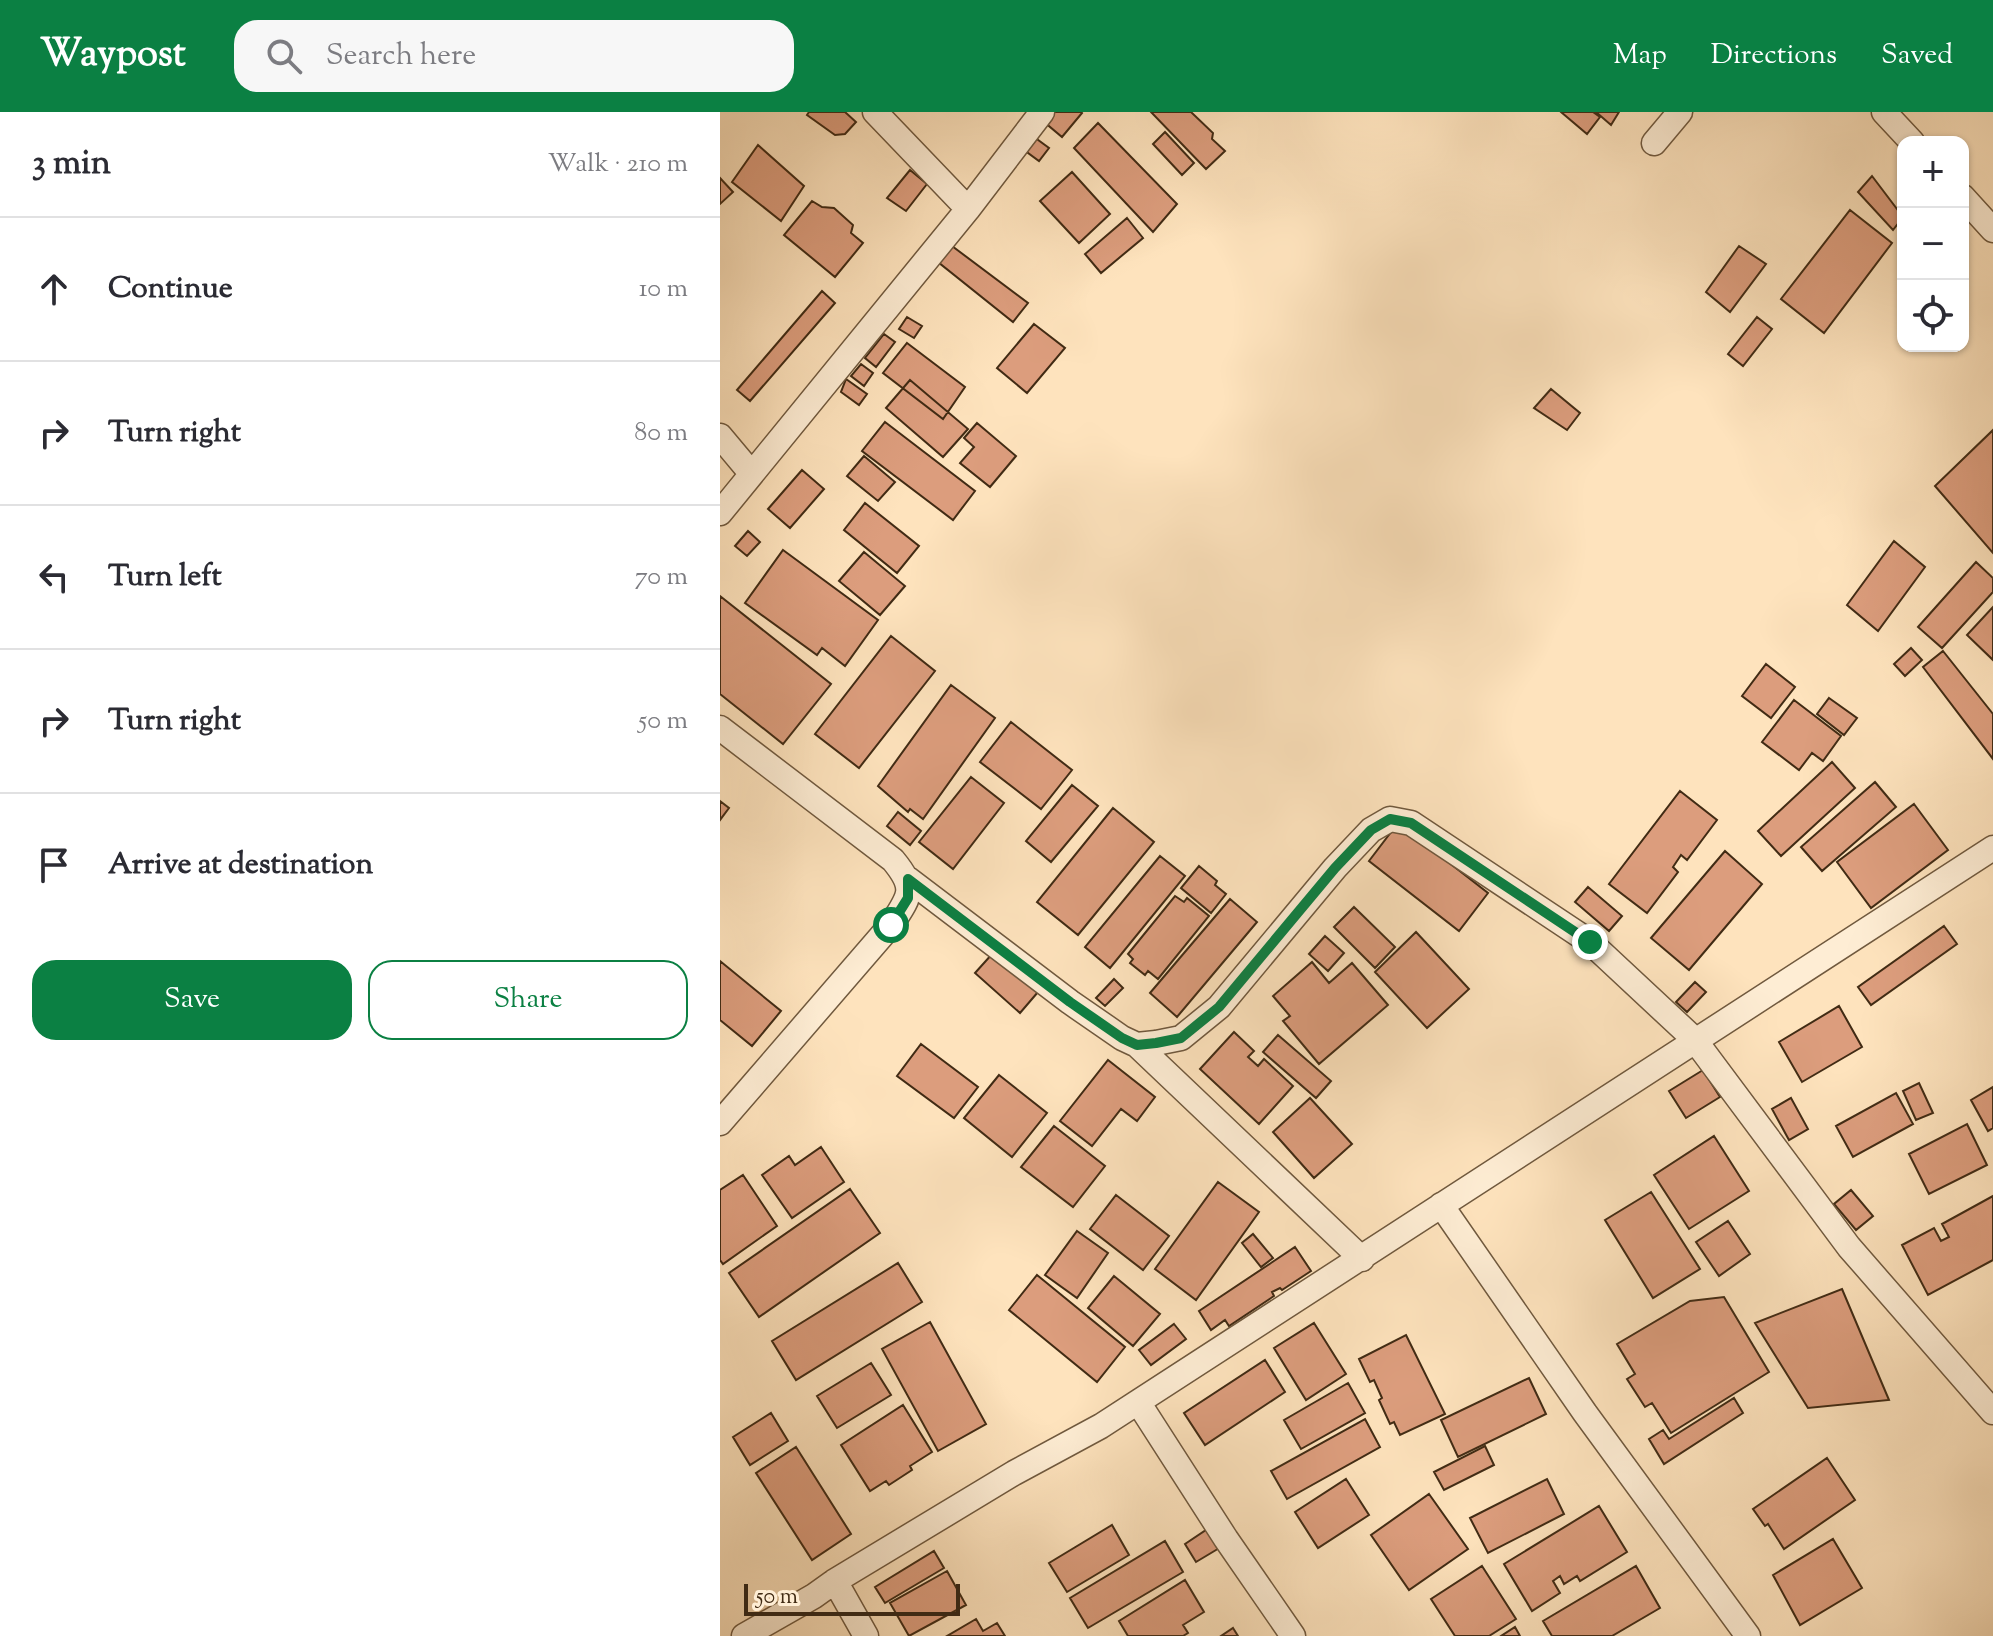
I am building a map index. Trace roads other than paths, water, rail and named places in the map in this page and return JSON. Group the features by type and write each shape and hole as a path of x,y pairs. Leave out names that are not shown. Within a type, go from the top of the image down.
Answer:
{"street":[{"path":"875,112 968,209"},
{"path":"720,513 968,209 1042,112"},
{"path":"1654,143 1680,112"},
{"path":"1884,112 1906,136"},
{"path":"1969,204 1993,230"},
{"path":"720,436 751,473"},
{"path":"720,728 893,860 908,879 1070,1002 1137,1045 1362,1259"},
{"path":"1137,1045 1181,1038 1219,1007 1335,868 1371,830 1390,819 1411,823 1590,942 1694,1039 1849,1247 1993,1412"},
{"path":"744,1636 1138,1402 1362,1259 1694,1039 1988,861"},
{"path":"720,1123 891,925 908,898 908,879"},
{"path":"1441,1205 1585,1413 1748,1636"},
{"path":"1138,1402 1293,1636"},
{"path":"835,1581 866,1636"}]}
